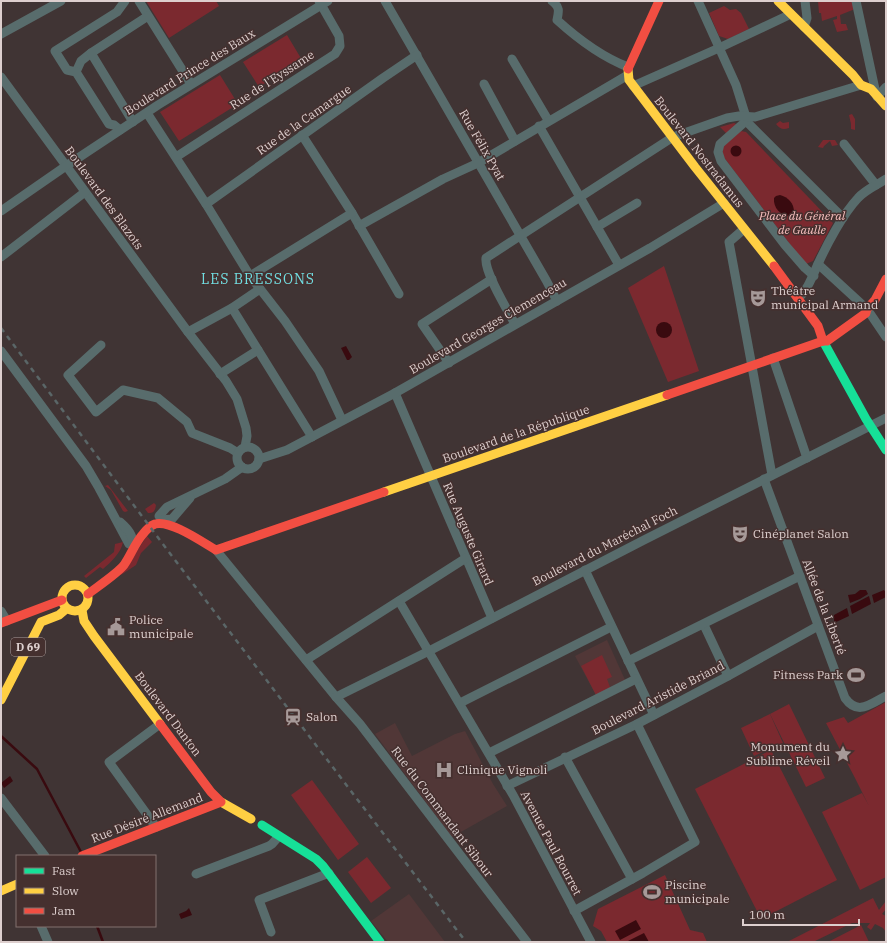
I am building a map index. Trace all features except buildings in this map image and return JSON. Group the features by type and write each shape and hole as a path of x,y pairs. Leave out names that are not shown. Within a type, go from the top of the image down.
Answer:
{"main road":[{"path":"628,71 659,1"},
{"path":"778,1 853,75 861,85 871,89 886,106"},
{"name":"Boulevard Nostradamus","path":"628,71 633,86 768,258 818,326 823,341 886,450"},
{"path":"823,341 824,336 862,309 868,309 875,300 886,279"},
{"name":"Boulevard de la République","path":"216,550 823,341"},
{"path":"86,591 116,564 132,542 144,521 173,518 187,533"},
{"path":"158,520 187,533 216,550"},
{"path":"75,585 86,591 89,600 87,606 82,610 74,612 66,609 62,600 64,591 67,588 75,585"},
{"path":"4,622 62,600"},
{"name":"D 69","path":"1,700 41,622 47,618 55,618 62,614 66,609"},
{"name":"Boulevard Danton","path":"82,610 82,615 90,631 211,792 221,802 251,819 253,816 259,817 262,819 262,825 279,836"},
{"name":"Rue Désiré Allemand","path":"85,855 221,802"},
{"path":"279,836 316,859 323,866 380,942"},
{"path":"1,891 16,884"}],"street":[{"path":"1,34 61,1"},
{"path":"120,130 114,124 109,124 76,72 67,70 55,51 118,12 125,1"},
{"path":"139,1 191,84"},
{"name":"Rue Félix Pyat","path":"385,1 557,301"},
{"path":"359,226 443,179 478,163 628,71 575,36 556,20 559,12 558,5 552,1"},
{"path":"698,1 736,85 746,119"},
{"path":"804,27 807,18 805,1"},
{"path":"856,1 877,97"},
{"name":"Boulevard Prince des Baux","path":"1,211 120,130 322,2"},
{"name":"Rue de l'Eyssame","path":"176,157 335,54 340,46 339,36 322,2"},
{"path":"633,86 791,14"},
{"path":"76,72 81,61 91,53 148,16"},
{"path":"91,53 133,122"},
{"name":"Rue de la Camargue","path":"206,204 302,135 417,56"},
{"path":"512,59 548,120"},
{"name":"Boulevard des Blazots","path":"1,77 237,399 246,428 250,435 245,449"},
{"path":"484,84 515,141"},
{"path":"814,276 785,245 721,162 718,152 720,144 746,119 861,85"},
{"path":"877,97 886,87"},
{"path":"147,113 206,204 250,276 286,320 319,371 342,420"},
{"path":"516,324 492,280 485,263 486,258 581,198 673,137 727,118 739,116 746,119 843,218"},
{"path":"539,126 619,265"},
{"path":"302,135 352,214 399,294"},
{"path":"844,144 876,185"},
{"path":"798,299 804,293 814,276 818,264 843,218 859,197 886,179"},
{"path":"2,252 85,192"},
{"path":"597,227 637,203"},
{"name":"Boulevard Georges Clemenceau","path":"259,459 287,450 395,393 557,301 724,203"},
{"path":"250,276 352,214"},
{"name":"Allée de la Liberté","path":"744,229 729,242 752,365 768,477 800,576 845,698 849,704 854,707 863,708 886,696"},
{"path":"818,264 868,309 886,337"},
{"path":"449,363 422,324 492,280"},
{"path":"188,332 232,308 260,289"},
{"path":"232,308 312,437"},
{"path":"101,345 68,375 96,412 123,390 158,398 187,422 192,433 230,448 258,452 259,459 255,467 245,468 167,507 158,520"},
{"path":"220,374 258,350"},
{"path":"1,351 86,466 117,520 127,529 132,542"},
{"path":"773,358 807,458"},
{"name":"Rue Auguste Girard","path":"395,393 492,618"},
{"name":"Boulevard du Maréchal Foch","path":"336,697 886,418"},
{"path":"245,449 236,458 238,463 245,468"},
{"path":"173,518 194,494"},
{"name":"Rue du Commandant Sibour","path":"216,550 336,697 360,724 526,942"},
{"path":"306,660 466,558"},
{"path":"585,570 654,715"},
{"path":"628,661 800,576"},
{"name":"Avenue Paul Bourret","path":"399,601 460,703 507,786 590,942"},
{"path":"1,611 4,622"},
{"path":"704,624 728,676"},
{"name":"Boulevard Aristide Briand","path":"507,786 565,757 637,724 818,626"},
{"path":"460,703 611,627"},
{"path":"489,754 636,679"},
{"path":"156,827 109,762 160,724"},
{"path":"574,911 695,842 637,724"},
{"path":"565,757 632,879"},
{"path":"1,798 44,855"},
{"path":"196,874 269,846 279,836"},
{"path":"270,932 259,900 329,873"},
{"path":"41,927 48,942"}],"shaded area":[{"path":"736,145 740,147 742,151 740,155 736,157 732,155 730,151 732,147"},
{"path":"780,195 786,197 792,203 794,212 792,216 784,215 776,208 774,198"},
{"path":"664,322 670,324 672,330 670,336 664,338 658,336 656,330 658,324"},
{"path":"346,346 352,357 349,360 347,360 341,348"},
{"path":"860,590 866,590 868,594 850,603 848,595 855,594"},
{"path":"884,590 886,597 874,603 872,595"},
{"path":"869,596 871,604 852,614 850,606"},
{"path":"847,608 849,616 834,623 834,615"},
{"path":"607,640 626,682 597,697 575,656"},
{"name":"Clinique Vignoli","path":"395,723 412,756 455,734 465,731 493,784 507,806 452,837 375,734"},
{"path":"10,776 13,781 4,788 1,783"},
{"path":"409,894 445,942 388,942 371,921"},
{"path":"189,908 192,915 181,919 179,914"},
{"path":"636,920 641,929 620,940 615,931"},
{"path":"644,933 649,942 626,942"}],"green space":[{"path":"146,1 216,1 219,6 169,38"},
{"path":"818,1 853,1 855,9 840,15 841,24 846,24 848,30 837,32 833,20 837,19 837,16 822,21 821,13 819,13"},
{"path":"724,6 730,10 736,9 741,13 749,29 728,39 719,36 709,13"},
{"path":"287,35 302,60 259,87 243,62"},
{"path":"220,75 238,104 179,141 160,112"},
{"path":"852,114 855,119 855,130 851,129 849,115"},
{"path":"780,121 783,123 789,122 789,128 782,129 779,127 776,124"},
{"path":"734,123 738,125 727,134 720,127"},
{"name":"Place du Général de Gaulle","path":"741,131 746,132 833,223 813,261 806,264 802,260 722,155 723,145"},
{"path":"823,140 835,140 838,145 832,146 830,141 823,148 818,147"},
{"path":"664,266 699,371 668,382 628,288"},
{"path":"108,485 128,511 123,511 111,490 105,486"},
{"path":"154,503 156,505 155,510 152,513 148,513 145,509"},
{"path":"147,536 152,542 141,553 136,565 121,575"},
{"path":"123,542 118,554 103,569 100,567 86,578 84,576 114,552 115,544"},
{"path":"602,655 612,677 607,679 611,690 597,697 581,666"},
{"path":"886,702 886,877 860,890 822,812 862,793 869,806 826,723 844,717 848,723"},
{"path":"789,704 825,778 806,787 770,714"},
{"path":"770,714 783,743 754,756 741,728"},
{"path":"771,750 837,880 761,919 695,789"},
{"path":"312,780 359,844 338,860 291,795"},
{"path":"367,857 391,888 371,903 348,872"},
{"name":"Piscine municipale","path":"665,875 690,930 703,933 707,942 607,942 601,931 593,926 598,909"},
{"path":"873,898 879,910 886,901 886,909 882,914 886,916 886,932 883,928 875,924 871,930 867,927 870,923 852,923 813,942 787,942"},
{"path":"861,925 869,942 828,942"}],"waterway":[{"path":"1,736 37,769 81,852"},
{"path":"97,927 103,942"}],"railway":[{"path":"1,328 162,543 466,942"}],"traffic: fast":[{"path":"823,341 866,419 886,450"},
{"path":"262,825 316,859 323,866 380,942"}],"traffic: slow":[{"path":"778,1 853,75 861,85 871,89 886,106"},
{"path":"628,69 629,80 695,167 774,266"},
{"path":"384,492 667,395"},
{"path":"75,585 85,588 88,598 85,608 75,611 65,608 62,598 65,588 75,585"},
{"path":"1,700 41,622 59,615 66,609"},
{"path":"82,610 84,621 94,636 160,724"},
{"path":"221,802 251,819"},
{"path":"1,891 16,884"}],"traffic: jam":[{"path":"628,69 659,1"},
{"path":"667,395 823,341 818,326 774,266"},
{"path":"823,341 827,341 866,313 886,279"},
{"path":"88,594 124,565 140,538 148,528 155,524 169,525 178,528 216,550 384,492"},
{"path":"1,623 62,600"},
{"path":"85,855 221,802 211,792 160,724"}],"place":[{"name":"Théâtre municipal Armand","path":"758,298"},
{"name":"Cinéplanet Salon","path":"740,534"},
{"name":"Police municipale","path":"116,627"},
{"name":"Fitness Park","path":"856,675"},
{"name":"Salon","path":"293,717"},
{"name":"Monument du Sublime Réveil","path":"843,754"},
{"name":"Clinique Vignoli","path":"444,770"},
{"name":"Piscine municipale","path":"652,892"}],"district":[{"name":"LES BRESSONS","path":"258,279"}]}
